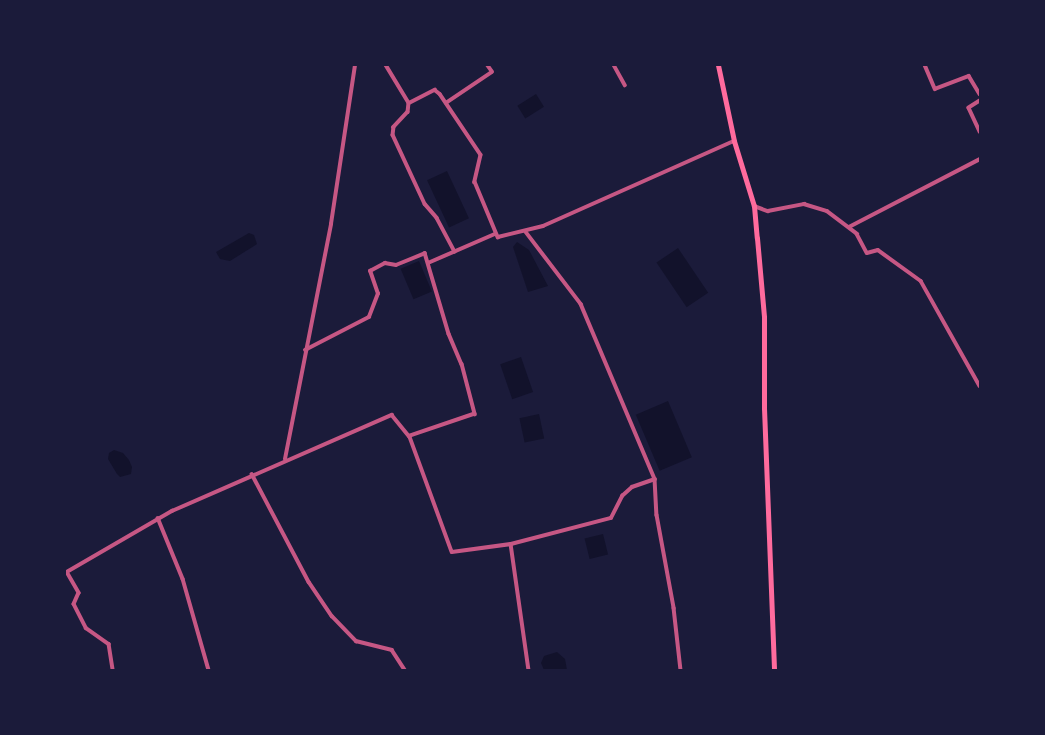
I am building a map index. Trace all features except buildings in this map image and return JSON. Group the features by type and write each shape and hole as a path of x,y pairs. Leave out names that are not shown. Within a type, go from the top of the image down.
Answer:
{"highway":[{"path":"718,65 734,141 754,206 764,317 764,408 774,670"}],"street":[{"path":"285,460 331,224 355,65"},
{"path":"386,65 409,103 408,112 394,127 393,135 425,204 437,218 455,252"},
{"path":"446,103 492,72 487,65"},
{"path":"614,65 625,85"},
{"path":"925,65 935,89 969,76 980,94"},
{"path":"409,103 435,90 481,155 482,161 475,182 495,234"},
{"path":"980,101 969,108 980,132"},
{"path":"428,263 495,234 505,237 526,232 734,141"},
{"path":"849,227 980,159"},
{"path":"754,206 768,211 804,204 827,211 849,227 867,253 878,250 921,281 980,386"},
{"path":"526,232 581,304 655,479 657,515 674,608 681,670"},
{"path":"305,350 369,317 378,294 370,271 385,263 396,265 425,253 475,414 410,437"},
{"path":"113,670 109,644 86,628 74,604 79,593 66,573 159,518 252,474 392,415 410,437 452,552 511,544 611,518 622,496 632,486 655,479"},
{"path":"252,474 309,582 332,616 356,641 392,650 405,670"},
{"path":"159,518 183,579 209,670"},
{"path":"511,544 522,601 524,653 529,670"}],"shaded area":[{"path":"536,94 544,107 525,118 517,106"},
{"path":"447,171 469,218 449,227 427,180"},
{"path":"249,233 254,235 257,244 230,261 220,259 216,252"},
{"path":"517,242 529,250 548,286 528,292 513,247"},
{"path":"678,248 708,293 687,307 656,263"},
{"path":"419,261 432,291 413,299 401,269"},
{"path":"521,357 533,392 512,399 500,364"},
{"path":"668,401 692,457 660,471 636,415"},
{"path":"539,414 544,438 525,443 519,418"},
{"path":"114,450 123,453 129,460 131,474 120,477 117,474 108,459 109,453"},
{"path":"603,534 608,554 590,559 585,539"},
{"path":"557,652 565,659 567,670 544,670 541,663 544,656"}]}
